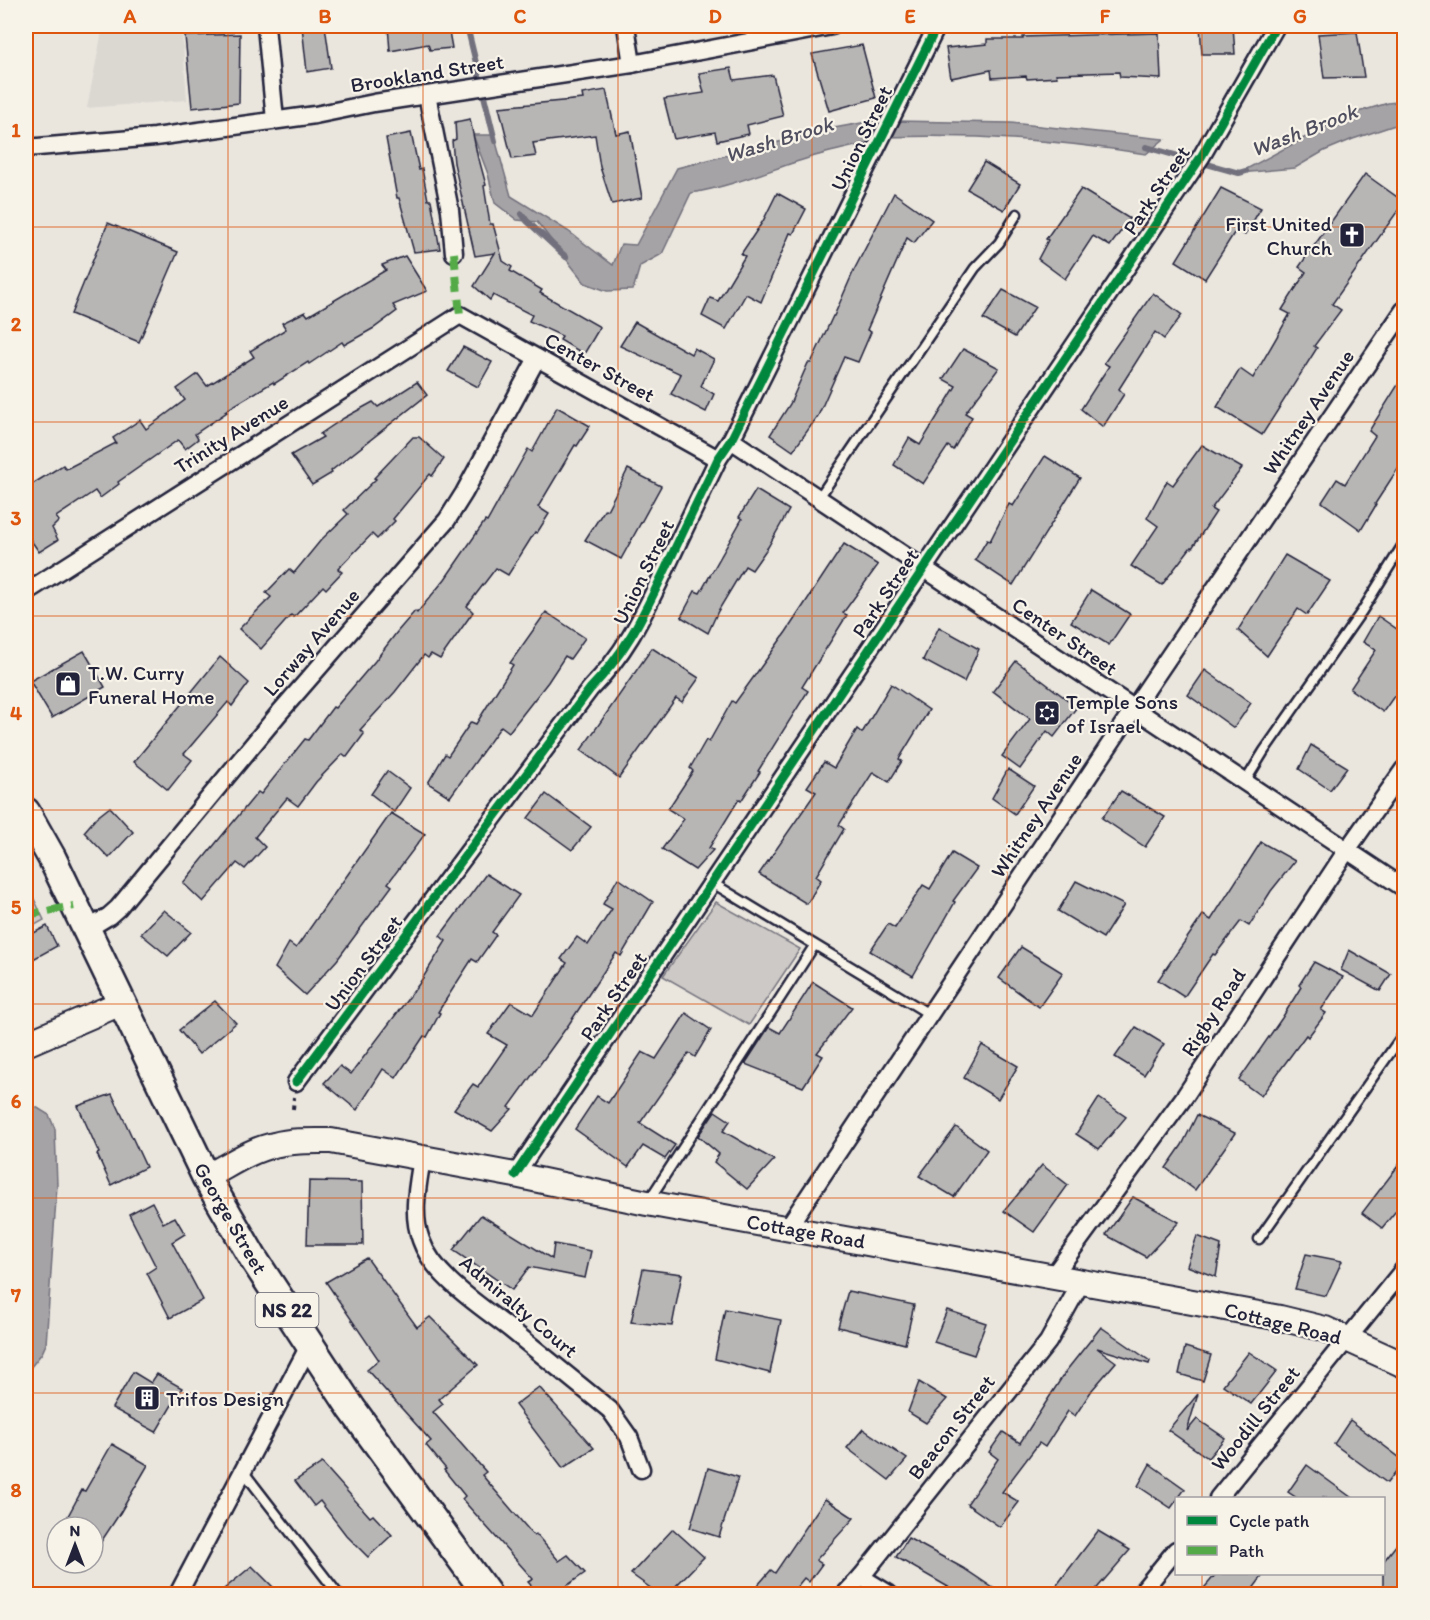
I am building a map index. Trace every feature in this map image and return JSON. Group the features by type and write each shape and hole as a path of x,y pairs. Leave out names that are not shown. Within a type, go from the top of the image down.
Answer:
{"main road":[{"name":"George Street","path":"26,812 52,858 206,1177 253,1258 399,1475 487,1594"},
{"path":"26,1044 121,1003"},
{"name":"Cottage Road","path":"206,1177 273,1145 303,1141 331,1141 515,1175 647,1203 1280,1318 1325,1329 1349,1338 1404,1365"}],"street":[{"path":"266,26 274,120"},
{"path":"626,26 632,64"},
{"name":"Brookland Street","path":"26,148 155,137 274,120 427,94 632,64 832,26"},
{"name":"Union Street","path":"296,1082 590,689 622,653 648,607 718,459 731,440 937,26"},
{"name":"Park Street","path":"515,1175 1201,157 1276,26"},
{"path":"427,94 450,210 454,253"},
{"name":"Whitney Avenue","path":"788,1227 1134,708 1404,310"},
{"name":"Center Street","path":"460,315 718,459"},
{"name":"Trinity Avenue","path":"26,592 460,315"},
{"name":"Lorway Avenue","path":"86,930 118,908 286,705 437,533 464,493 537,358"},
{"name":"Center Street","path":"731,440 1404,888"},
{"name":"Rigby Road","path":"1053,1276 1185,1096 1347,850 1404,769"},
{"name":"Admiralty Court","path":"422,1158 417,1191 417,1216 420,1238 429,1257 452,1283 610,1410 629,1437 640,1469"},
{"name":"Woodill Street","path":"1219,1497 1404,1269"},
{"name":"Beacon Street","path":"845,1594 1048,1342 1082,1281"},
{"path":"178,1594 310,1344"},
{"path":"1140,1594 1175,1551"},
{"path":"861,1577 889,1594"}],"lane":[{"path":"818,499 975,268 999,243 1017,214"},
{"path":"1245,782 1362,611 1404,543"},
{"path":"711,882 929,1014"},
{"path":"647,1203 814,946"},
{"path":"1259,1239 1404,1033"},
{"path":"243,1471 338,1594"}],"shaded area":[{"path":"103,26 242,26 242,30 182,32 187,100 87,108"},
{"path":"1404,101 1404,123 1353,139 1324,151 1295,168 1239,173 1345,116 1388,103"},
{"path":"878,120 869,143 815,156 738,181 691,193 662,254 640,266 633,290 607,291 585,283 537,222 517,220 495,203 488,174 473,135 494,135 511,196 568,231 613,265 621,244 636,245 677,168 834,128"},
{"path":"895,121 1011,123 1164,139 1146,154 1018,139 953,136 888,137"},
{"path":"26,882 44,920 26,930"},
{"path":"716,902 800,949 749,1025 663,976"},
{"path":"26,1106 36,1107 49,1115 55,1129 57,1185 46,1344 42,1353 26,1373"}],"building":[{"path":"302,26 325,26 331,68 307,72"},
{"path":"388,26 448,26 452,48 430,50 428,44 390,51"},
{"path":"1200,26 1233,26 1235,54 1202,54"},
{"path":"1357,32 1364,77 1324,78 1318,34"},
{"path":"1159,33 1161,79 1120,77 1119,72 1056,74 1057,77 1027,79 1026,76 992,78 991,70 951,78 946,48 987,44 987,39"},
{"path":"240,34 239,103 192,108 185,36"},
{"path":"862,45 876,98 829,111 812,54"},
{"path":"731,68 734,80 773,75 783,116 747,125 749,134 717,141 715,132 674,139 664,99 704,93 699,73"},
{"path":"606,90 616,134 630,131 642,198 612,204 600,167 595,135 533,143 536,156 512,159 499,107 583,99 582,94"},
{"path":"470,119 486,185 484,186 490,224 493,224 503,261 512,267 510,271 542,290 540,293 600,327 584,354 560,340 562,336 529,321 532,315 493,295 490,300 474,286 495,253 475,256 454,163 452,141 456,139 455,122"},
{"path":"411,133 419,170 422,169 428,200 431,200 440,249 414,252 399,198 397,198 386,138"},
{"path":"984,162 1020,184 1004,210 967,189"},
{"path":"1365,174 1404,202 1332,304 1341,310 1314,346 1317,348 1262,435 1217,407 1240,369 1253,378 1290,314 1282,310 1306,272 1299,267"},
{"path":"1221,188 1261,208 1245,235 1236,230 1205,279 1176,261"},
{"path":"1081,189 1130,219 1110,246 1093,236 1065,279 1038,259 1048,240 1046,239"},
{"path":"777,193 806,209 793,234 790,233 761,302 746,294 726,329 702,316 710,298 718,301 745,256 741,254 763,221"},
{"path":"894,193 932,220 914,243 907,238 867,330 871,332 858,362 844,357 818,416 793,451 770,435 790,404 808,363 811,363 854,270"},
{"path":"108,223 178,252 139,342 71,314"},
{"path":"405,256 427,291 393,305 397,311 374,328 344,345 342,342 309,364 308,362 225,411 227,412 195,434 198,439 185,449 178,440 118,482 119,484 100,498 95,491 56,517 59,521 52,528 58,540 39,552 26,533 26,488 63,465 66,469 116,443 113,438 140,420 146,429 185,400 177,389 198,374 207,386 254,357 250,351 286,329 282,323 305,312 308,316 386,270 382,265"},
{"path":"1003,290 1035,307 1015,337 983,319"},
{"path":"1153,293 1182,315 1164,339 1155,332 1119,389 1124,394 1103,427 1081,409 1109,366 1104,363"},
{"path":"635,322 691,354 694,348 714,359 701,386 714,394 706,412 671,394 681,374 620,346"},
{"path":"463,347 492,362 478,387 448,371"},
{"path":"963,349 999,368 965,413 972,417 953,450 948,446 923,484 894,465 909,438 920,445 956,386 943,379"},
{"path":"1404,375 1404,459 1361,530 1322,502 1337,479 1345,484 1375,436 1369,431"},
{"path":"417,382 427,395 331,471 332,473 312,485 291,455 323,437 320,434 344,418 373,402 378,407"},
{"path":"557,407 590,426 577,446 575,445 538,507 549,514 508,575 496,568 467,606 473,612 440,659 431,654 428,658 424,655 395,692 360,730 364,734 347,757 343,754 316,782 298,806 287,798 255,837 265,847 245,869 237,863 203,902 183,883 258,792 261,794 305,739 308,740 333,707 335,708 397,632 415,611 417,613 445,579 485,521 487,522 528,449 532,452"},
{"path":"413,437 419,437 444,459 432,476 430,474 393,519 395,521 377,539 372,534 338,569 342,572 326,589 323,586 294,617 291,615 261,649 239,629 271,597 266,593 289,569 294,573 321,540 348,514 344,510 376,479 374,478"},
{"path":"1202,445 1242,468 1211,509 1216,512 1192,548 1162,585 1131,566 1158,526 1147,518 1167,481 1173,485"},
{"path":"1045,456 1080,478 1013,585 975,560 987,540 990,541 1009,504 1013,506"},
{"path":"628,469 661,486 621,559 585,540 605,509 607,510"},
{"path":"756,490 789,510 752,570 745,566 718,611 708,633 681,617 695,591 700,593 742,519 739,517"},
{"path":"844,544 878,565 843,613 847,615 802,687 808,691 758,771 760,772 741,801 739,799 709,848 713,850 695,870 662,849 684,819 668,809 693,771 690,768 706,740 709,742 732,701 735,703 786,632"},
{"path":"1285,555 1330,581 1307,615 1298,609 1267,656 1238,630"},
{"path":"1091,590 1130,614 1109,645 1071,622"},
{"path":"546,612 585,638 570,659 565,656 509,732 501,726 450,797 428,783 445,754 448,756 471,722 476,724 513,665 510,663"},
{"path":"1378,616 1404,634 1404,682 1383,712 1350,689 1376,650 1363,642"},
{"path":"939,627 979,649 964,682 923,660"},
{"path":"652,648 699,678 682,702 676,698 619,778 581,750"},
{"name":"T.W. Curry Funeral Home","path":"84,651 105,687 52,718 30,681"},
{"path":"220,657 249,683 232,706 228,702 184,754 192,760 168,790 134,762"},
{"name":"Temple Sons of Israel","path":"1016,661 1077,707 1054,737 1047,731 1020,769 1002,756 1030,719 993,691"},
{"path":"1205,670 1251,703 1234,728 1188,695"},
{"path":"891,684 929,710 899,759 902,761 889,782 873,772 839,825 844,829 816,876 821,880 807,904 759,874 816,792 807,787 824,762 834,768 857,729 862,733"},
{"path":"1311,745 1347,767 1330,790 1299,769"},
{"path":"1008,769 1034,786 1015,814 992,798"},
{"path":"387,771 410,788 394,812 371,794"},
{"path":"1121,791 1165,817 1145,847 1102,818"},
{"path":"546,794 591,827 572,850 528,818"},
{"path":"110,807 133,832 109,858 84,832"},
{"path":"391,813 425,834 388,883 392,886 337,960 305,995 275,968 289,943 296,948"},
{"path":"1261,842 1295,861 1271,891 1249,926 1241,921 1215,955 1213,954 1184,997 1158,980 1203,915 1211,920"},
{"path":"952,853 977,868 953,901 955,902 913,976 870,951 888,924 895,928 923,885 930,889"},
{"path":"486,874 519,895 492,932 496,935 477,962 472,959 438,1012 440,1013 427,1037 424,1036 396,1078 383,1069 357,1110 324,1083 340,1066 351,1074 419,984 446,941 440,936"},
{"path":"618,878 653,902 621,956 616,953 569,1024 509,1107 512,1109 492,1131 454,1109 473,1084 478,1087 507,1045 488,1034 511,1002 533,1015 567,963 561,959 577,937 588,945 612,909 603,904"},
{"path":"1076,881 1124,905 1103,938 1058,911"},
{"path":"164,910 191,932 168,956 141,934"},
{"path":"47,926 57,946 26,963 26,937"},
{"path":"1021,947 1063,973 1039,1007 999,978"},
{"path":"1349,950 1391,974 1380,991 1341,970"},
{"path":"1314,962 1343,977 1321,1010 1326,1013 1308,1037 1306,1035 1261,1096 1239,1080 1282,1018"},
{"path":"813,982 852,1007 817,1053 823,1056 803,1087 745,1064 769,1027 780,1033"},
{"path":"215,1001 236,1023 199,1054 179,1030"},
{"path":"686,1013 711,1030 695,1057 689,1053 640,1123 675,1145 665,1159 643,1146 628,1167 575,1129 597,1096 608,1103 642,1052 656,1059"},
{"path":"1136,1027 1164,1044 1144,1075 1115,1057"},
{"path":"982,1045 1018,1066 998,1099 964,1078"},
{"path":"112,1094 146,1167 111,1185 78,1106"},
{"path":"1099,1098 1126,1117 1099,1149 1076,1134"},
{"path":"715,1111 730,1121 723,1131 774,1160 747,1189 714,1162 719,1154 698,1136"},
{"path":"1197,1115 1235,1133 1195,1190 1166,1168 1182,1145"},
{"path":"956,1127 987,1150 954,1197 919,1176"},
{"path":"1404,1158 1404,1201 1382,1228 1362,1213"},
{"path":"1042,1165 1068,1185 1034,1232 1004,1211"},
{"path":"309,1181 362,1182 363,1245 307,1245"},
{"path":"1133,1197 1179,1222 1146,1257 1106,1235"},
{"path":"152,1202 163,1223 175,1217 185,1234 172,1242 203,1300 170,1318 147,1273 156,1267 129,1214"},
{"path":"481,1215 552,1259 554,1244 591,1251 585,1278 529,1267 512,1290 453,1250"},
{"path":"1197,1236 1221,1245 1216,1277 1187,1266"},
{"path":"1306,1254 1342,1261 1326,1296 1295,1289"},
{"path":"367,1258 417,1327 430,1317 478,1365 439,1399 443,1404 433,1412 486,1472 482,1475 534,1536 536,1534 559,1561 568,1555 585,1573 555,1594 539,1594 528,1582 533,1579 462,1499 465,1496 426,1445 431,1441 367,1370 379,1360 326,1282"},
{"path":"643,1269 682,1274 672,1326 631,1322"},
{"path":"848,1291 914,1305 905,1344 838,1327"},
{"path":"725,1309 781,1320 770,1373 715,1359"},
{"path":"947,1310 986,1323 974,1355 934,1342"},
{"path":"1101,1327 1150,1361 1149,1364 1097,1348 1116,1362 1092,1390 1075,1416 1068,1411 1045,1447 1039,1443 1002,1492 1019,1502 1000,1527 967,1504 998,1459 989,1452 1003,1432 1020,1443 1066,1371"},
{"path":"1185,1347 1211,1355 1203,1381 1179,1374"},
{"path":"1249,1352 1277,1371 1251,1404 1223,1385"},
{"name":"Trifos Design","path":"133,1372 151,1383 157,1374 182,1388 156,1432 112,1408"},
{"path":"919,1382 947,1399 926,1423 908,1412"},
{"path":"539,1387 594,1448 563,1468 515,1405"},
{"path":"1198,1394 1187,1431 1197,1419 1225,1438 1208,1458 1168,1430"},
{"path":"1350,1420 1404,1461 1387,1483 1334,1444"},
{"path":"863,1429 907,1459 889,1480 847,1448"},
{"path":"112,1444 148,1465 105,1536 105,1515 68,1515 82,1490 85,1491"},
{"path":"322,1463 370,1517 373,1515 392,1535 368,1557 346,1535 320,1501 314,1506 295,1481"},
{"path":"1150,1464 1185,1489 1179,1497 1175,1497 1175,1503 1171,1508 1138,1486"},
{"path":"1307,1465 1351,1497 1296,1497 1288,1492"},
{"path":"708,1468 738,1477 719,1537 690,1528"},
{"path":"825,1499 854,1518 816,1560 822,1564 809,1582 804,1578 791,1594 750,1594 771,1570 775,1573"},
{"path":"673,1529 704,1557 668,1594 659,1594 631,1574"},
{"path":"1098,1531 1130,1550 1092,1594 1050,1594"},
{"path":"1404,1535 1404,1594 1383,1594 1385,1559"},
{"path":"908,1538 963,1568 1002,1594 945,1594 950,1588 896,1557"},
{"path":"252,1566 280,1594 218,1594"},
{"path":"1215,1575 1263,1575 1249,1594 1199,1594"}],"waterway":[{"name":"Wash Brook","path":"467,26 495,141"},
{"name":"Wash Brook","path":"1146,147 1239,173 1246,171"},
{"name":"Wash Brook","path":"522,214 566,257"}],"marked path":[{"path":"454,253 460,315"},
{"path":"26,915 74,906"}],"cycle path":[{"path":"296,1082 590,689 625,646 642,617 718,459 731,440 937,26"},
{"path":"515,1175 1201,157 1276,26"}],"place":[{"name":"First United Church","path":"1352,235"},
{"name":"T.W. Curry Funeral Home","path":"68,684"},
{"name":"Temple Sons of Israel","path":"1047,713"},
{"name":"Trifos Design","path":"147,1398"}]}
